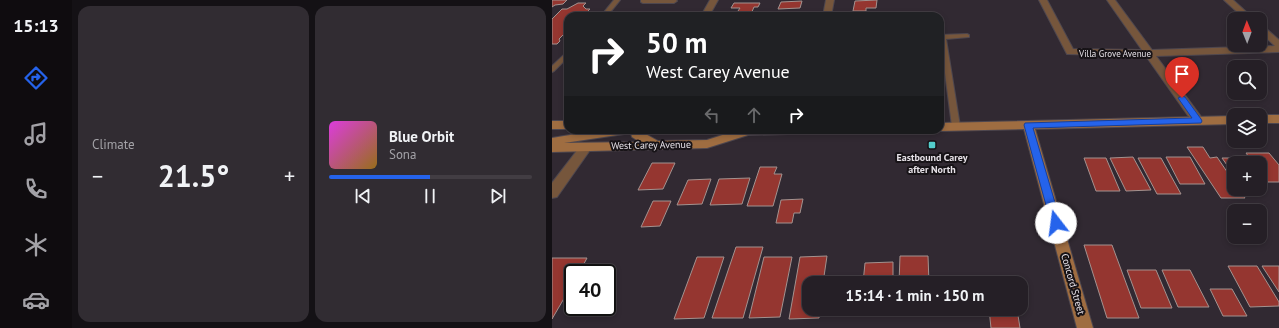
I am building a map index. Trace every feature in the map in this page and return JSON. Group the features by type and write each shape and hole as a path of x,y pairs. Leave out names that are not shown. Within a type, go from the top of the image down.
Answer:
{"main road":[{"path":"1267,120 1279,119"},
{"path":"944,127 1227,120"},
{"path":"552,125 564,125"},
{"name":"Concord Street","path":"1028,125 1085,328"},
{"path":"552,142 603,134"},
{"path":"636,134 644,140 656,145"},
{"name":"West Carey Avenue","path":"552,148 707,144 736,134"}],"street":[{"path":"707,12 714,0"},
{"path":"828,12 830,0"},
{"name":"Villa Grove Avenue","path":"1043,0 1070,52 1149,53 1279,49"},
{"path":"1111,0 1198,121"},
{"path":"1228,0 1242,12"},
{"path":"1267,34 1279,45"},
{"path":"552,193 586,147"}],"lane":[{"path":"607,12 617,0"},
{"path":"643,1 674,1"},
{"path":"944,37 967,36"},
{"path":"944,50 956,126"},
{"path":"552,70 564,58"}],"building":[{"path":"552,0 567,0 563,4 552,7"},
{"path":"877,0 876,8 866,8 866,11 853,11 855,1"},
{"path":"802,1 800,8 778,9 781,2"},
{"path":"578,3 586,3 583,6 586,9 590,9 587,12 564,12 564,34 559,39 560,41 557,44 552,44 552,19 562,9 567,9"},
{"path":"734,3 760,3 758,7 754,7 752,12 737,12 740,8 731,8"},
{"path":"1187,147 1203,147 1210,158 1217,157 1227,172 1227,196 1244,196 1245,198 1221,198"},
{"path":"1246,153 1269,153 1279,165 1279,182 1267,181 1267,156 1248,156"},
{"path":"1133,157 1151,190 1126,191 1110,158"},
{"path":"1166,157 1190,157 1205,184 1180,184"},
{"path":"1084,158 1106,158 1120,191 1096,191"},
{"path":"1138,158 1161,158 1181,194 1157,194"},
{"path":"1222,158 1227,158 1227,165"},
{"path":"652,163 675,163 663,189 638,190"},
{"path":"760,167 777,167 774,174 782,174 773,206 747,206"},
{"path":"750,178 742,204 710,205 719,179"},
{"path":"711,179 702,204 677,205 688,180"},
{"path":"803,199 800,213 794,213 792,223 776,223 781,200"},
{"path":"653,201 671,201 660,226 641,227"},
{"path":"1084,245 1112,245 1139,318 1107,318"},
{"path":"736,247 763,247 743,318 712,318"},
{"path":"827,256 824,276 802,276 802,316 819,316 819,318 789,319 800,257"},
{"path":"900,256 928,256 929,276 899,276"},
{"path":"697,257 724,257 704,318 674,319"},
{"path":"764,257 792,257 780,317 749,318"},
{"path":"552,258 587,258 584,264 564,264 564,298 552,319"},
{"path":"893,262 893,276 864,276 865,263"},
{"path":"1228,266 1257,266 1279,302 1279,306 1250,307"},
{"path":"1262,266 1279,266 1279,292"},
{"path":"1127,270 1156,270 1172,308 1141,308"},
{"path":"1162,270 1190,270 1209,307 1178,307"},
{"path":"1210,289 1232,289 1247,316 1223,316"},
{"path":"990,316 1018,316 1020,328 991,328"}],"place":[{"name":"Eastbound Carey after North","path":"932,145"}],"route":[{"path":"1056,223 1028,125 1198,121 1182,98"}]}
